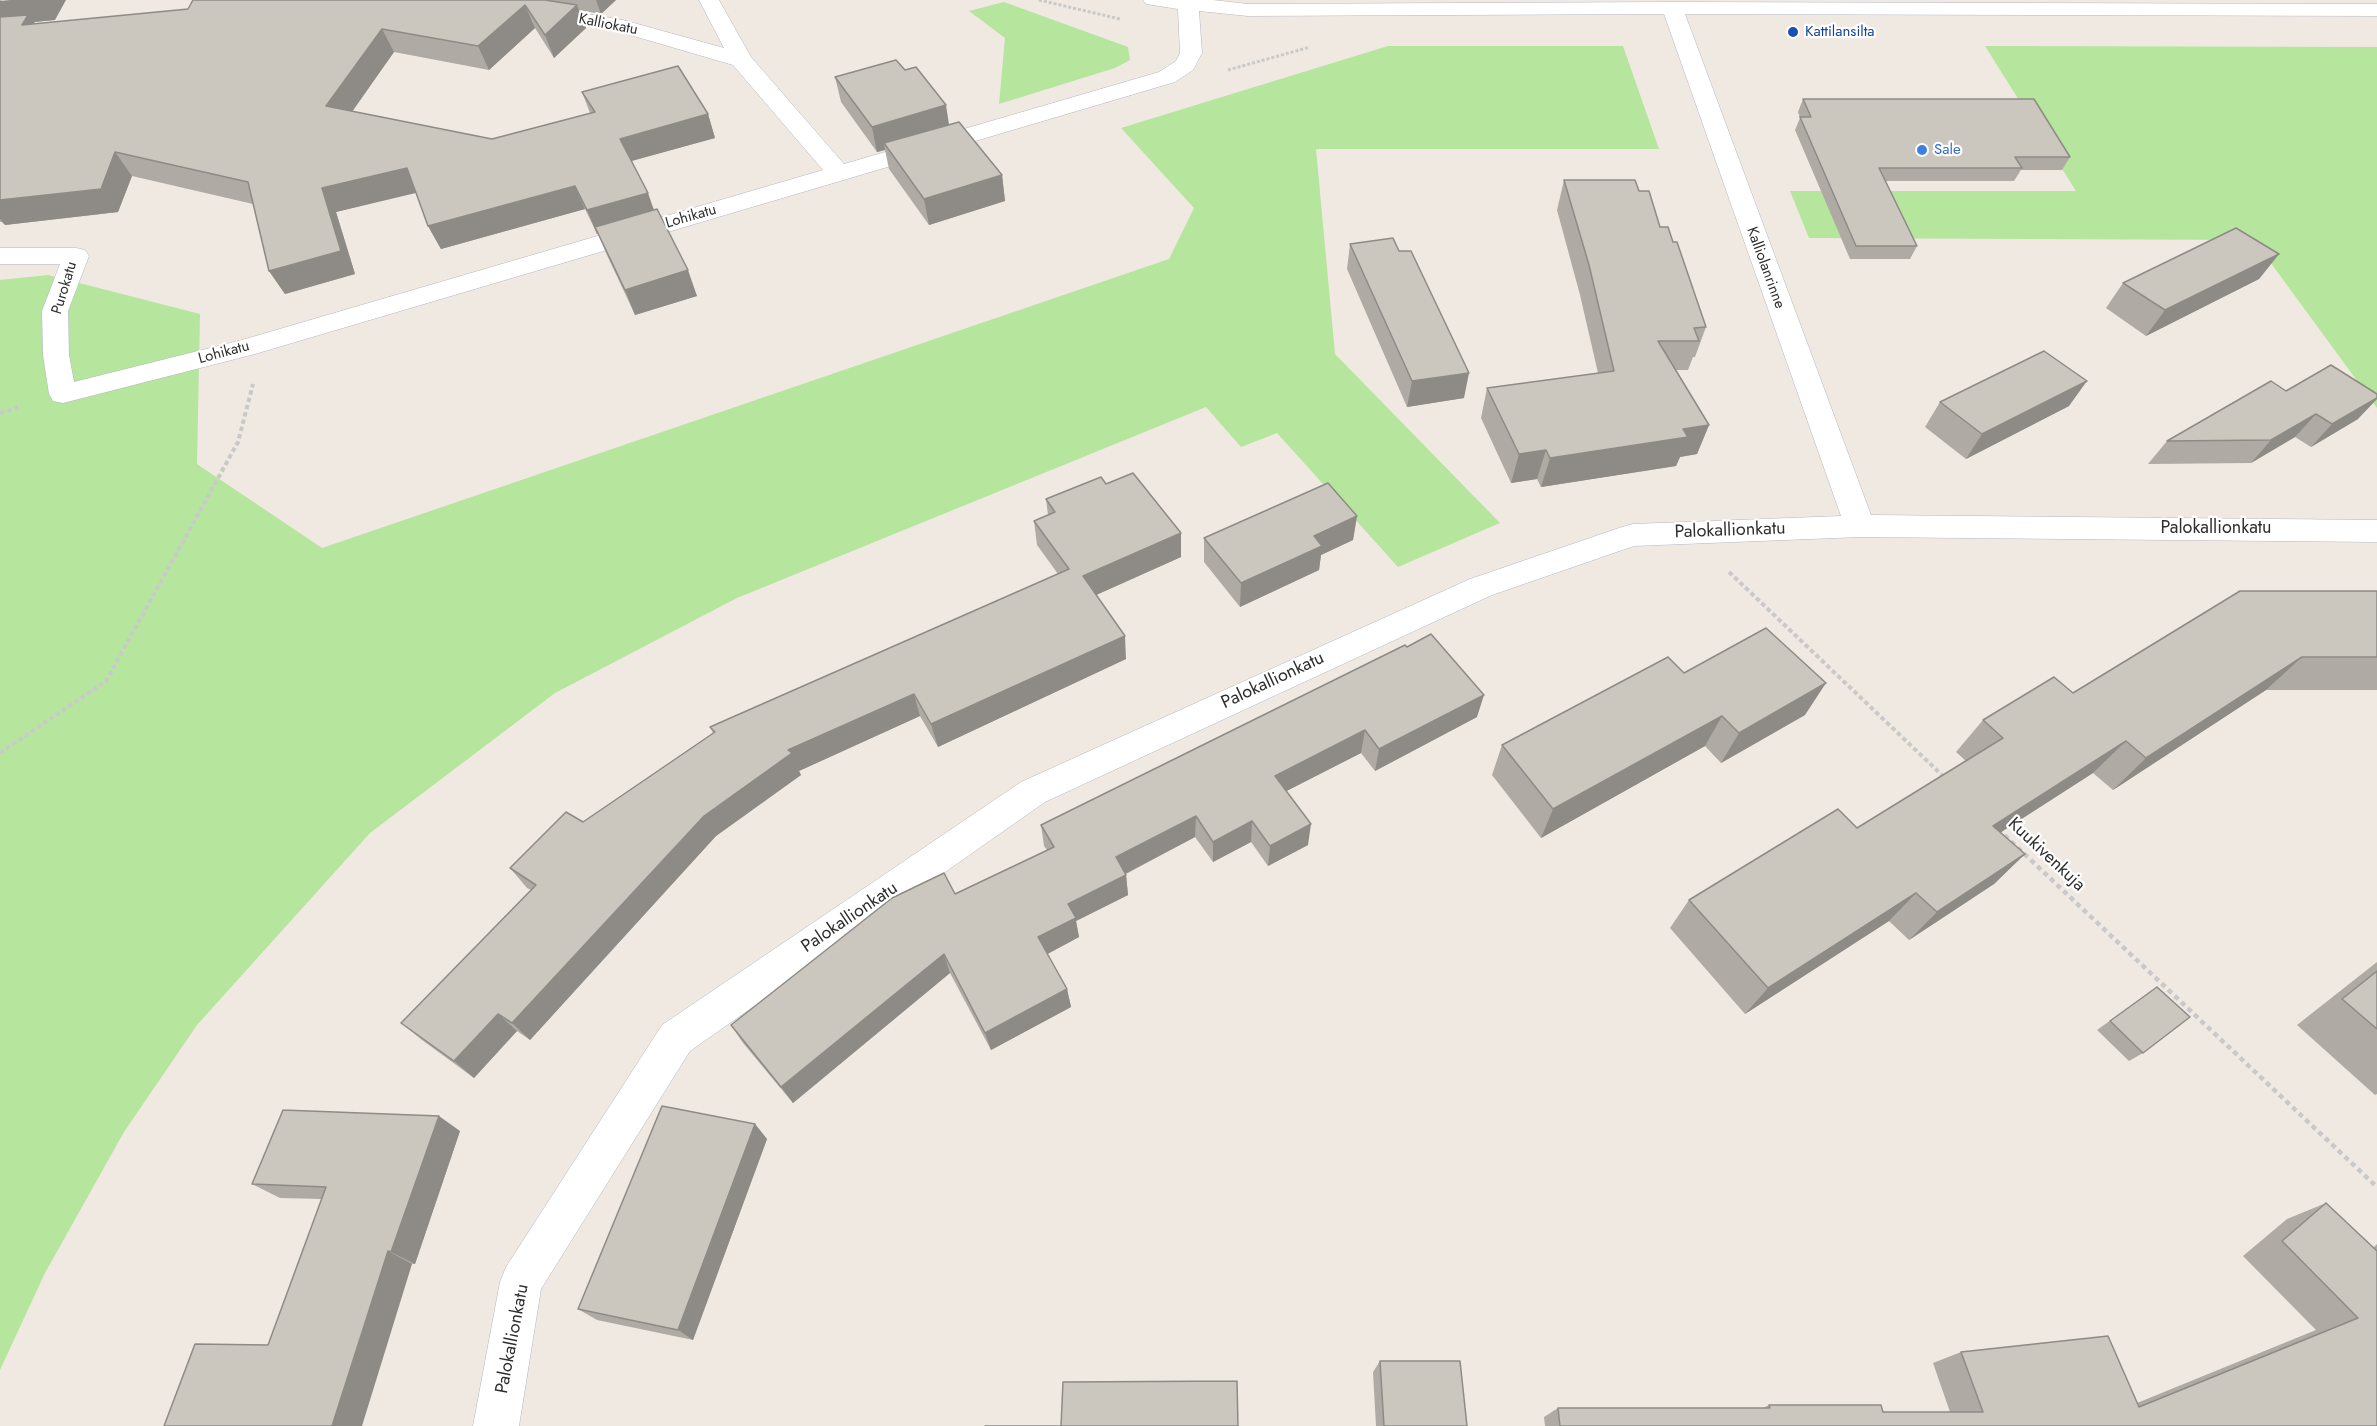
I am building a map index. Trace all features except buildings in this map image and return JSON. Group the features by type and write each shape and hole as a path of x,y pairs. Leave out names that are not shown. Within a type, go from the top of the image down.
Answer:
{"street":[{"path":"709,0 741,60 839,174"},
{"path":"1153,0 1248,10 1672,8 2377,10"},
{"name":"Lohikatu","path":"63,394 246,348 1167,77 1185,65 1191,53 1188,5"},
{"name":"Kalliolanrinne","path":"1672,8 1726,164 1860,526"},
{"name":"Kalliokatu","path":"524,9 623,26 741,60"},
{"name":"Purokatu","path":"0,256 76,256 55,311 56,355 63,394"},
{"name":"Palokallionkatu","path":"496,1426 521,1282 676,1038 1033,792 1481,587 1633,535 1860,526 2377,531"}],"path":[{"path":"1167,77 1199,78 1314,46"},
{"path":"0,753 106,681 238,442 254,387 246,348"},
{"path":"1711,531 1730,573 1950,783"},
{"name":"Kuukivenkuja","path":"1994,825 2377,1187"}],"green space":[{"path":"1004,2 1128,47 1130,60 1115,68 999,104 1005,38 969,11"},
{"path":"1388,46 1623,46 1659,149 1316,149 1335,354 1500,523 1398,567 1277,433 1241,447 1206,407 737,598 555,693 370,833 197,1025 124,1132 45,1273 0,1370 0,280 48,275 200,314 197,464 322,548 1169,259 1194,208 1121,128"},
{"path":"1985,46 2377,47 2377,408 2254,240 1809,238 1790,191 2076,191"}],"place":[{"name":"Kattilansilta","path":"1793,32"},
{"name":"Sale","path":"1922,150"}]}
